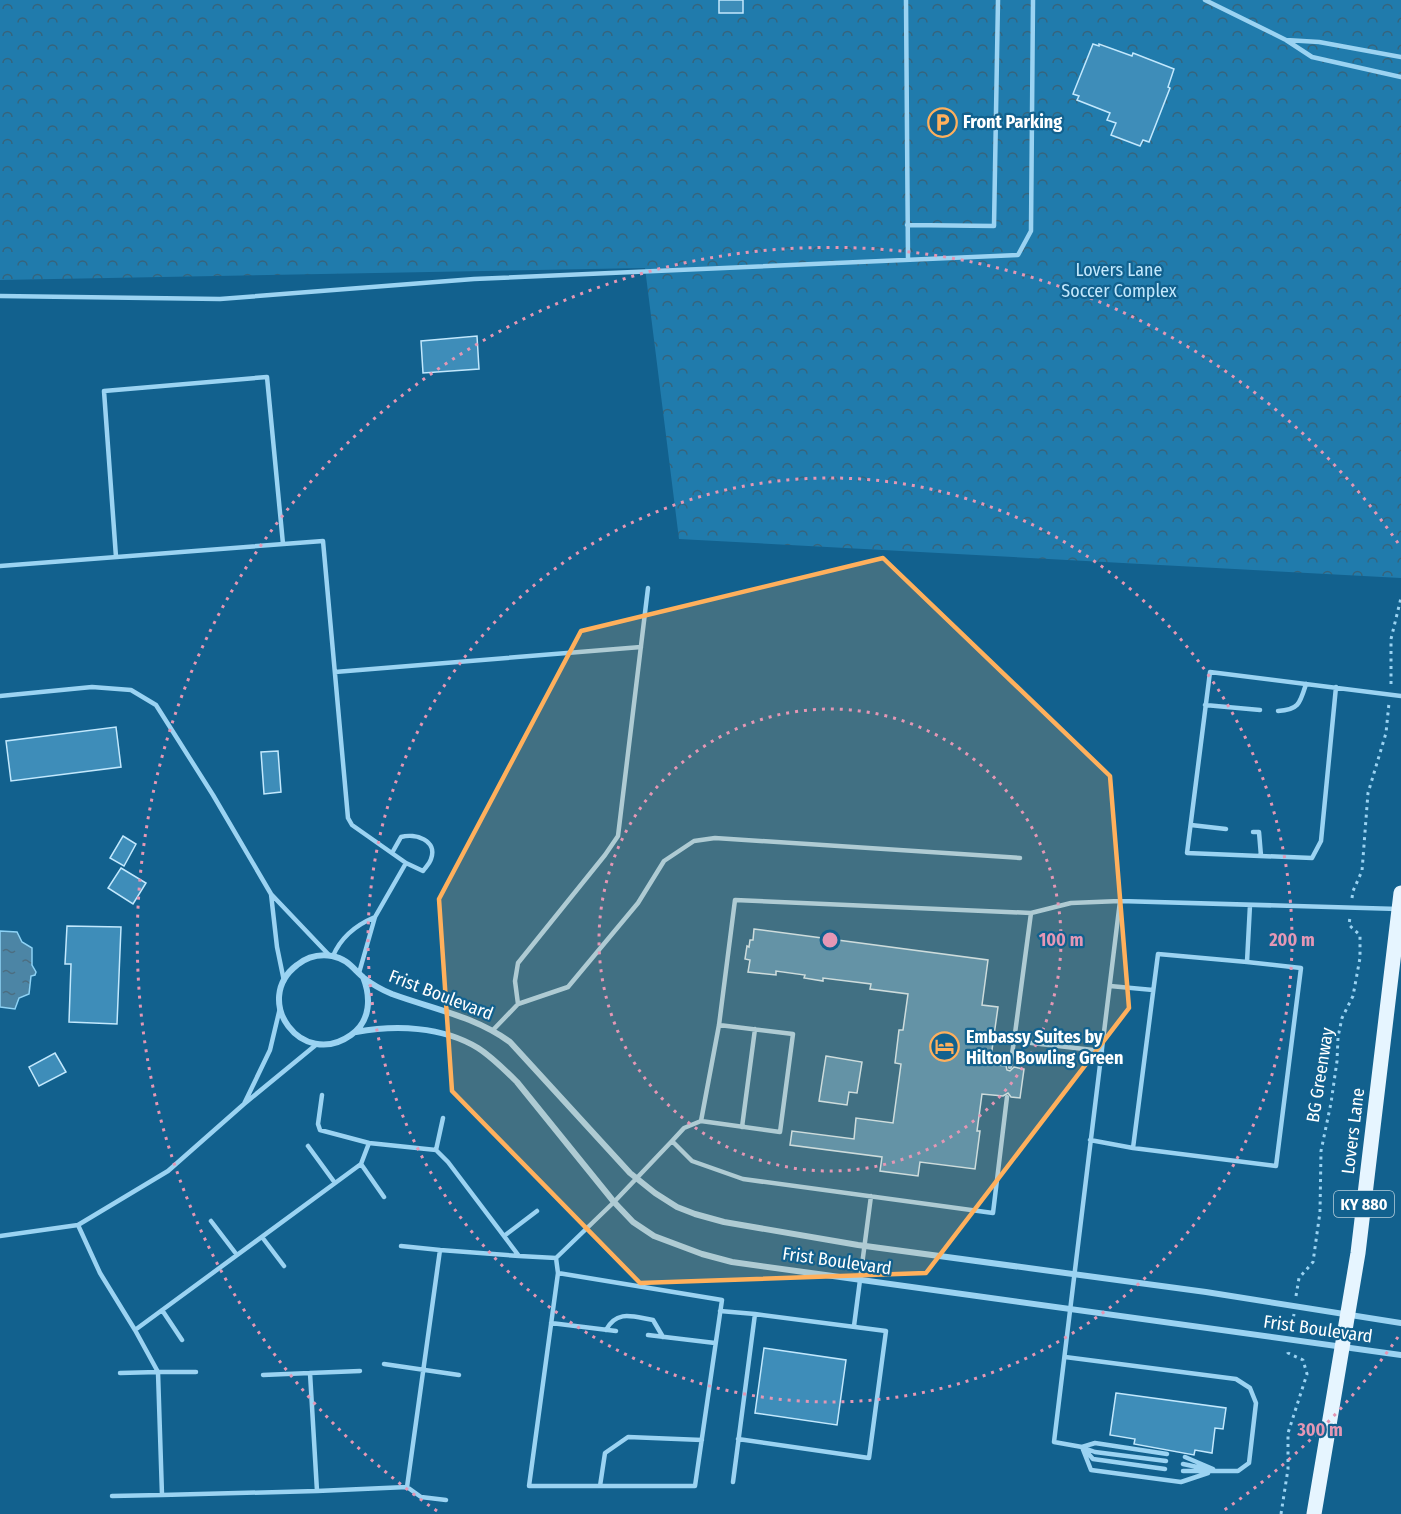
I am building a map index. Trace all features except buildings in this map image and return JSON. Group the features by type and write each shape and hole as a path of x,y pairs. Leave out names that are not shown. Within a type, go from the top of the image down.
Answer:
{"main road":[{"name":"Lovers Lane","path":"1314,1514 1358,1253 1401,893"}],"street":[{"path":"317,1044 303,1040 292,1032 284,1021 279,994 291,969 315,956 331,956"},
{"name":"Frist Boulevard","path":"331,956 343,959 380,989 457,1014 493,1030 510,1042 635,1178 677,1207 695,1214 724,1222 865,1246 1401,1323"},
{"name":"Frist Boulevard","path":"317,1044 337,1042 355,1032 363,1023 369,1000 361,975"},
{"name":"Frist Boulevard","path":"355,1032 400,1027 457,1038 478,1048 500,1065 516,1082 633,1222 654,1236 702,1254 732,1262 1401,1355"}],"lane":[{"path":"906,0 908,259"},
{"path":"908,225 994,226 998,0"},
{"path":"0,296 220,299 474,279 1018,255 1031,231 1033,0"},
{"path":"1205,0 1286,40 1312,57 1401,76"},
{"path":"1286,40 1319,42 1401,57"},
{"path":"116,557 105,391 267,377 283,544"},
{"path":"0,566 323,541 348,818 352,825 406,863 423,871 431,859 432,849 428,842 419,836 410,834 401,837 392,853"},
{"path":"518,1004 515,981 518,963 618,836 648,588"},
{"path":"334,672 641,647"},
{"path":"1336,687 1321,841 1312,858 1188,853 1209,672 1336,687 1390,696 1401,696"},
{"path":"1278,711 1292,710 1297,705 1306,684"},
{"path":"0,696 92,687 131,690 156,705 213,795 271,894 331,956 339,944 360,923 375,917"},
{"path":"1205,705 1260,710"},
{"path":"1191,825 1226,829"},
{"path":"1253,832 1259,832 1261,856"},
{"path":"493,1030 518,1004 568,987 638,903 664,861 694,841 715,838 1020,858"},
{"path":"361,975 375,917 406,863"},
{"path":"271,894 277,947 284,981"},
{"path":"701,1121 719,1025 735,900 1031,913 1071,903 1120,901 1399,909"},
{"path":"1120,901 1054,1442 1095,1452 1166,1461"},
{"path":"1247,962 1250,904"},
{"path":"1010,1067 1031,913"},
{"path":"1090,1140 1133,1148 1276,1166 1301,968 1158,954 1133,1148"},
{"path":"1110,986 1153,990"},
{"path":"244,1104 270,1050 280,1008"},
{"path":"401,1246 556,1258 614,1202 684,1128 701,1121 780,1132 793,1034 719,1025"},
{"path":"742,1127 755,1029"},
{"path":"1014,1041 1102,1051"},
{"path":"0,1236 78,1225 168,1171 317,1044"},
{"path":"322,1095 318,1124 320,1130 369,1143 436,1150 448,1162 519,1256"},
{"path":"672,1142 692,1161 743,1179 993,1213 1007,1097"},
{"path":"436,1150 443,1118"},
{"path":"135,1330 361,1164 369,1143"},
{"path":"308,1146 335,1183"},
{"path":"361,1164 384,1197"},
{"path":"854,1326 871,1196"},
{"path":"504,1236 537,1211"},
{"path":"211,1221 237,1255"},
{"path":"78,1225 100,1273 158,1372 162,1495"},
{"path":"262,1237 284,1266"},
{"path":"407,1487 440,1250"},
{"path":"556,1258 558,1273 529,1486 695,1486 722,1300 558,1273"},
{"path":"162,1310 182,1340"},
{"path":"720,1311 886,1331 869,1458 738,1439"},
{"path":"733,1482 756,1314"},
{"path":"606,1329 611,1320 624,1315 653,1320 663,1337"},
{"path":"551,1323 616,1331"},
{"path":"648,1335 715,1343"},
{"path":"1065,1357 1236,1379 1250,1388 1256,1403 1249,1463 1238,1471 1182,1472"},
{"path":"384,1364 459,1375"},
{"path":"263,1375 360,1371"},
{"path":"120,1373 196,1372"},
{"path":"310,1373 316,1491"},
{"path":"600,1486 605,1454 628,1437 702,1440"},
{"path":"1082,1447 1095,1443 1167,1454"},
{"path":"1082,1447 1091,1470 1181,1482 1215,1470"},
{"path":"1082,1447 1093,1460 1165,1469"},
{"path":"1185,1456 1215,1470"},
{"path":"1184,1464 1215,1470"},
{"path":"112,1496 407,1487 421,1497 446,1500"}],"path":[{"path":"1351,908 1353,891 1362,871 1368,793 1386,733 1392,676 1391,639 1401,598"},
{"name":"BG Greenway","path":"1290,1340 1299,1278 1313,1262 1320,1212 1321,1150 1331,1102 1338,1037 1342,1018 1353,996 1360,958 1360,935 1349,925 1351,908"},
{"path":"1281,1514 1288,1469 1288,1433 1307,1374 1303,1360 1288,1353 1290,1340"}],"highlighted area":[{"path":"883,558 1110,776 1129,1008 926,1273 640,1283 452,1091 439,899 581,631"}],"green space":[{"name":"Lovers Lane Soccer Complex","path":"0,0 1401,0 1401,578 679,539 645,268 0,280"}],"water":[{"path":"0,931 17,932 22,942 32,948 32,965 36,972 31,976 29,994 19,998 15,1009 0,1007"}],"place":[{"name":"Front Parking","path":"942,122"},
{"name":"Embassy Suites by Hilton Bowling Green","path":"945,1047"}]}
